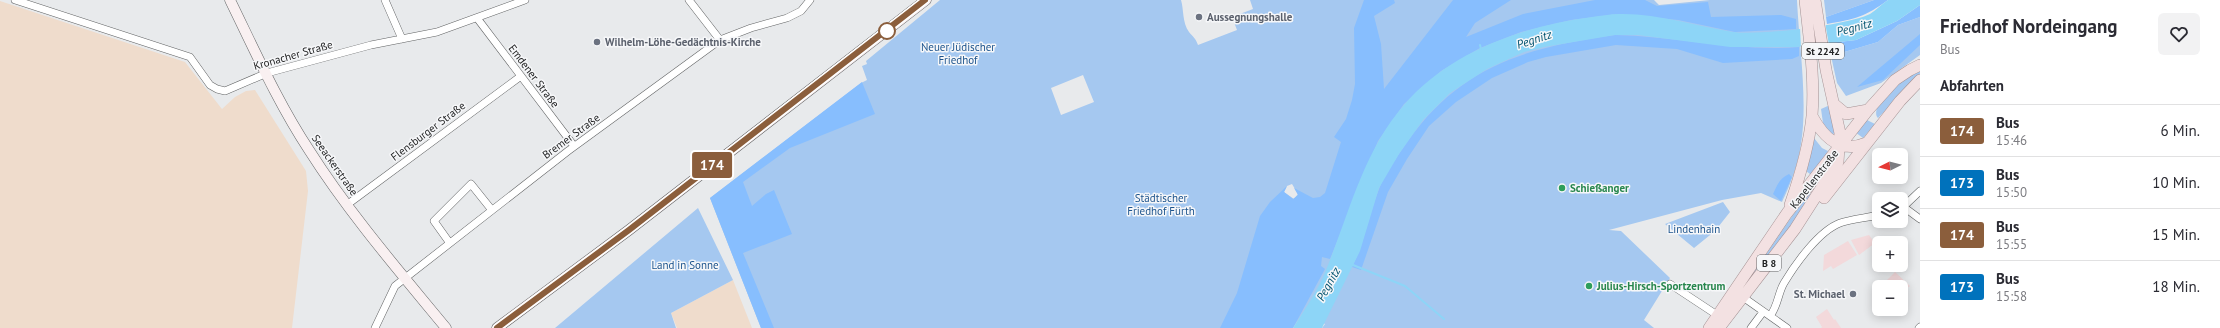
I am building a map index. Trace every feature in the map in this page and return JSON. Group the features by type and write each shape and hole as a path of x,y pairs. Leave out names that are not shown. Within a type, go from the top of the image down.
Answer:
{"main road":[{"name":"Seeackerstraße","path":"230,0 297,131 321,169 405,279 446,328"},
{"path":"497,328 629,230 926,0"},
{"name":"St 2242","path":"1805,0 1812,113"},
{"name":"St 2242","path":"1815,0 1834,103"},
{"name":"B 8","path":"1840,146 1868,110 1896,80 1919,66"},
{"name":"B 8","path":"1866,143 1900,101 1920,80"},
{"path":"1834,103 1840,146"},
{"path":"1834,103 1846,114 1868,110"},
{"path":"1812,113 1825,136 1840,146 1856,146 1866,143"},
{"path":"1787,213 1807,151 1812,113"},
{"name":"Kapellenstraße","path":"1795,229 1807,218 1866,143"},
{"name":"Kapellenstraße","path":"1720,321 1733,291 1787,213 1840,146"},
{"name":"Kapellenstraße","path":"1709,328 1720,321 1743,297 1795,229 1836,167 1840,146"}],"street":[{"name":"Kronacher Straße","path":"15,0 190,58 210,85 225,91 267,73 371,45 436,32 525,0"},
{"path":"386,0 402,39"},
{"path":"688,0 720,40"},
{"name":"Bremer Straße","path":"375,328 390,293 405,279 449,242 574,146 720,40 750,28 787,18 801,11 810,0"},
{"name":"Emdener Straße","path":"477,18 574,146"},
{"name":"Flensburger Straße","path":"348,204 521,76"},
{"path":"449,242 434,221 471,184 491,209"},
{"path":"1808,186 1817,195"},
{"path":"1908,204 1920,191"},
{"path":"1908,212 1920,219"},
{"path":"1770,316 1775,309 1784,283 1820,236 1836,225 1872,217"},
{"path":"1670,284 1720,321"},
{"path":"1733,291 1788,328"},
{"path":"1751,328 1763,312"}],"shaded area":[{"path":"1364,0 1394,0 1395,3 1374,16 1381,44 1384,89 1453,0 1511,0 1475,23 1466,37 1523,14 1595,0 1645,0 1657,6 1708,2 1711,17 1781,15 1796,19 1796,29 1735,32 1678,20 1618,14 1571,20 1521,32 1480,48 1441,71 1404,104 1378,141 1330,259 1322,257 1321,266 1325,269 1293,328 1220,328 1237,293 1260,216 1270,202 1287,186 1284,192 1293,199 1298,195 1294,188 1313,198 1320,197 1325,193 1341,142 1334,137 1346,119 1352,100 1355,84 1354,28"},
{"path":"1874,0 1888,0 1866,14 1845,21 1827,24 1826,17"},
{"path":"0,1 185,62 222,109 235,97 246,91 255,90 306,171 308,191 292,328 0,328"},
{"path":"1920,5 1920,17 1898,25 1878,42 1831,56 1829,43 1856,40 1897,21"},
{"path":"1920,34 1920,45 1883,80 1857,87"},
{"path":"1615,35 1661,38 1730,46 1776,48 1799,47 1799,56 1792,59 1723,63 1677,49 1616,45 1546,57 1528,62 1492,78 1456,102 1429,126 1407,159 1388,192 1361,270 1352,267 1360,248 1379,189 1388,171 1407,142 1428,116 1450,95 1473,78 1498,64 1524,54 1552,46"},
{"path":"862,82 875,114 790,148 743,182 752,206 766,194 774,190 792,234 743,253 774,328 761,328 710,198"},
{"path":"1789,174 1792,177 1781,201 1773,194 1781,180"},
{"path":"1869,235 1872,239 1872,245 1859,255 1851,240"},
{"path":"1848,241 1857,255 1833,269 1831,266 1823,271 1824,255"},
{"path":"1895,272 1904,280 1887,280"},
{"path":"733,280 752,328 677,328 671,313"},
{"path":"1827,309 1841,328 1821,328 1822,327 1816,317"}],"green space":[{"path":"940,0 1181,0 1185,24 1198,45 1237,30 1232,17 1253,9 1250,0 1654,0 1659,5 1710,0 1797,0 1804,110 1803,127 1800,152 1796,167 1782,202 1761,193 1722,200 1609,230 1621,231 1670,278 1644,320 1654,328 1322,328 1325,324 1302,315 1293,328 761,328 710,198 861,83 867,80 862,66 867,64 866,61","holes":["1083,75 1094,102 1061,115 1051,88","1292,184 1298,194 1294,199 1284,192 1287,186"]},
{"path":"1824,0 1874,0 1826,17"},
{"path":"1920,17 1920,55 1881,83 1846,96 1837,83 1831,56 1878,42 1898,25"},
{"path":"1920,70 1920,75 1878,118 1876,114 1877,110 1886,94 1900,80"},
{"path":"1830,105 1835,133 1833,134 1830,134 1823,123 1821,109"},
{"path":"1867,120 1875,124 1863,138 1855,132"},
{"path":"1814,138 1822,148 1828,151 1813,174 1810,174 1806,171"},
{"path":"1808,193 1811,194 1795,220 1743,288"},
{"name":"Lindenhain","path":"1723,202 1730,212 1715,231 1694,248 1665,224"},
{"name":"Land in Sonne","path":"698,208 733,280 671,313 676,328 555,328"}],"water":[{"name":"Pegnitz","path":"1888,0 1920,0 1920,5 1897,21 1856,40 1796,47 1730,47 1638,35 1615,35 1544,47 1524,52 1487,69 1450,93 1423,120 1399,154 1379,188 1360,251 1322,328 1293,328 1321,282 1357,187 1377,144 1389,124 1422,86 1443,70 1466,56 1490,44 1540,27 1566,21 1606,15 1633,14 1676,20 1733,32 1745,33 1803,29 1843,22 1870,14"}],"pier":[{"path":"1825,22 1829,45 1801,49 1800,27"}],"waterway":[{"path":"1480,45 1481,49"},
{"path":"1353,265 1405,286 1444,319"}],"bus line":[{"name":"174","path":"497,328 629,230 695,178 833,74 925,0"}],"place":[{"name":"Aussegnungshalle","path":"1199,17"},
{"name":"Wilhelm-Löhe-Gedächtnis-Kirche","path":"597,42"},
{"name":"Schießanger","path":"1562,188"},
{"name":"Julius-Hirsch-Sportzentrum","path":"1589,286"},
{"name":"St. Michael","path":"1853,294"}],"park label":[{"name":"Neuer Jüdischer Friedhof","path":"958,53"},
{"name":"Städtischer Friedhof Fürth","path":"1161,204"}]}
